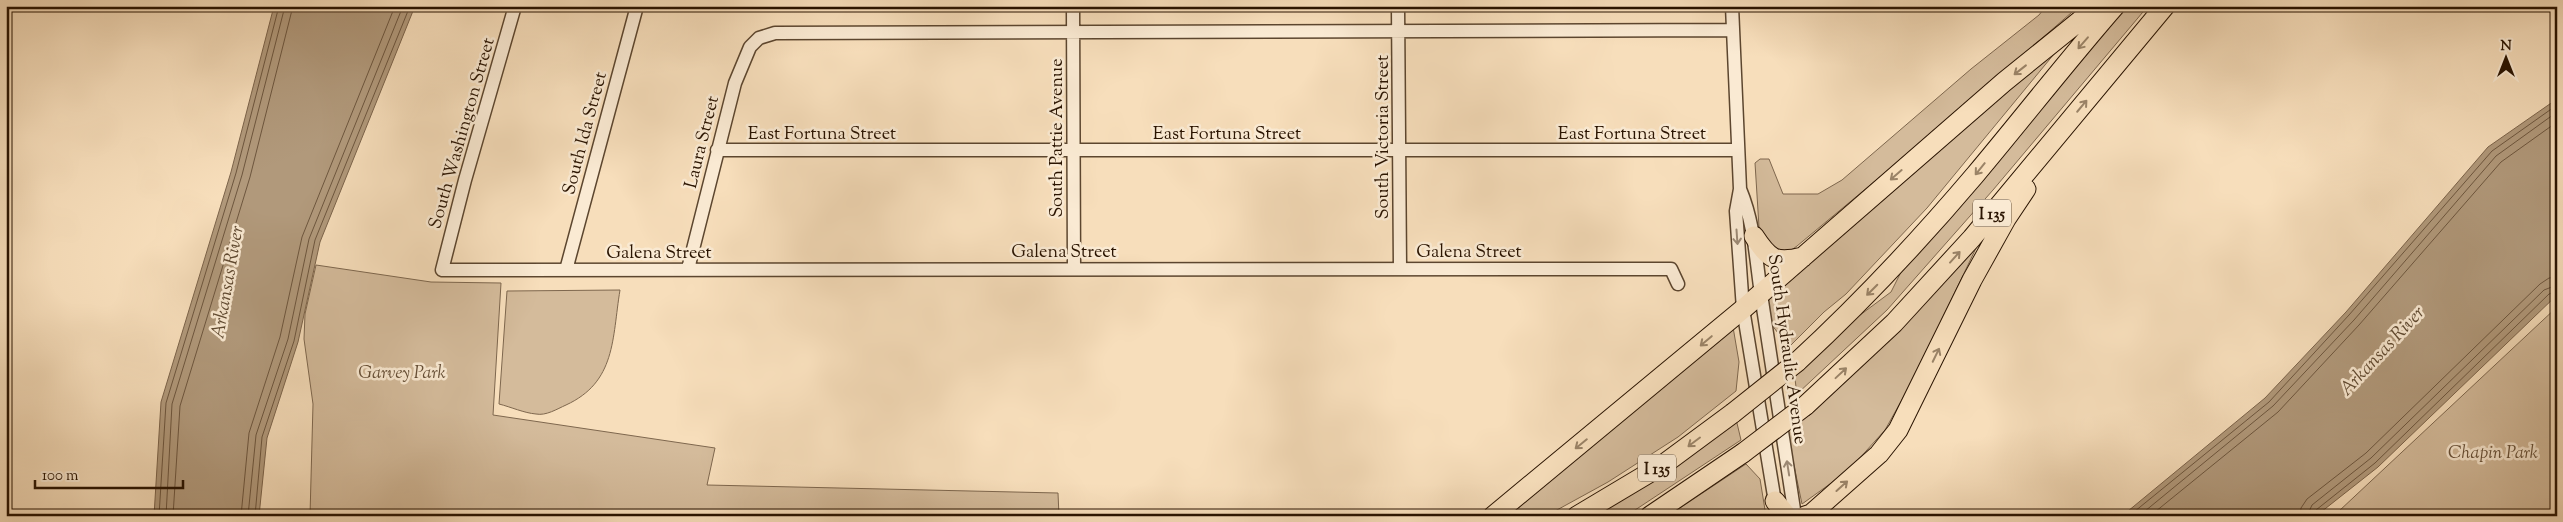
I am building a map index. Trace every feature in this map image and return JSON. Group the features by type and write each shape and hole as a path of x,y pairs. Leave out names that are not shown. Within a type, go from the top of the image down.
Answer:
{"highway":[{"path":"1493,516 1761,294 1997,88 2098,6"},
{"name":"I 135","path":"1577,516 1664,464 1798,362 1882,280 1975,175 2115,6"},
{"name":"I 135","path":"1650,516 1743,453 1805,406 1894,323 1972,238 2165,6"},
{"path":"1805,516 1811,514 1879,454 1898,430 1976,272 2006,219 2067,123"},
{"path":"1754,236 1765,253 1774,259 1786,261 1803,257"},
{"path":"1776,508 1787,516"}],"street":[{"name":"South Washington Street","path":"442,270 465,180 515,6"},
{"name":"South Ida Street","path":"566,270 636,6"},
{"name":"South Pattie Avenue","path":"1074,6 1074,269"},
{"name":"South Victoria Street","path":"1398,6 1400,268"},
{"name":"South Hydraulic Avenue","path":"1732,6 1740,189 1736,211 1743,309 1776,508"},
{"path":"1074,31 1732,30"},
{"name":"Laura Street","path":"688,269 716,150 735,83 747,53 755,42 768,35 782,33 1074,31"},
{"name":"East Fortuna Street","path":"716,150 1738,150"},
{"name":"South Hydraulic Avenue","path":"1740,189 1749,209 1754,236 1795,516"},
{"name":"Galena Street","path":"442,270 1670,269 1678,284"}],"green space":[{"path":"2046,6 2079,6 1946,122 1797,246 1790,251 1779,251 1766,243 1759,227 1755,163 1760,159 1769,159 1783,194 1818,194 1842,180 1971,69 2039,15"},
{"path":"2122,6 2148,6 1993,190 1887,310 1797,394 1794,372 1852,321 1891,292 1906,262"},
{"path":"2059,48 1927,208 1846,294 1824,312 1789,347 1771,324 1766,296"},
{"path":"1978,244 1913,380 1885,430 1848,471 1802,504 1787,432 1865,361"},
{"name":"Garvey Park","path":"316,265 431,282 501,283 493,415 715,448 707,485 1058,493 1059,516 310,516 313,404 304,339 305,314"},
{"path":"620,290 613,342 609,357 603,371 594,384 582,395 566,405 544,414 527,412 499,404 507,291"},
{"name":"Chapin Park","path":"2557,307 2557,516 2333,516 2339,511"},
{"path":"1733,327 1739,362 1736,391 1678,437 1608,482 1546,516 1500,516"},
{"path":"1736,419 1741,440 1626,516 1587,516"},
{"path":"1746,464 1760,479 1766,516 1668,516"}],"water":[{"name":"Arkansas River","path":"274,6 415,6 320,242 298,342 267,438 259,516 154,516 161,402 231,172"},
{"name":"Arkansas River","path":"2557,99 2557,295 2378,467 2316,516 2122,516 2265,398 2346,312 2488,147"}]}
